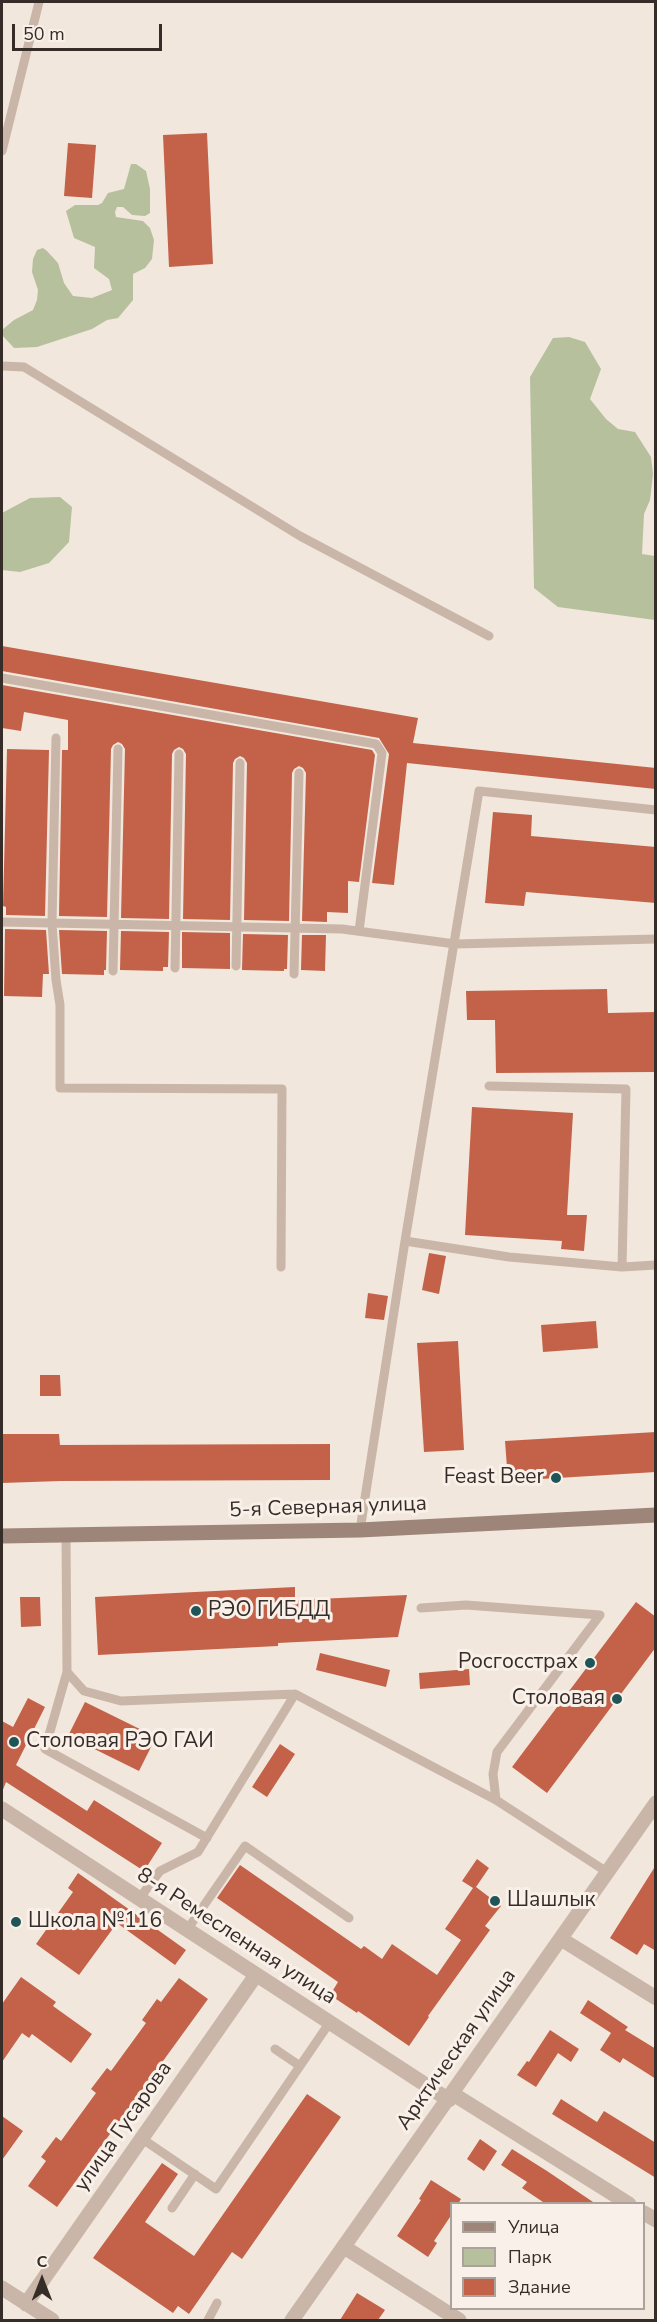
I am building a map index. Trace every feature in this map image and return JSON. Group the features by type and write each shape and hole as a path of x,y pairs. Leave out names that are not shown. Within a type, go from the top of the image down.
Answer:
{"main road":[{"name":"5-я Северная улица","path":"2,1536 360,1530 656,1515"}],"street":[{"name":"Арктическая улица","path":"292,2320 656,1803"},
{"name":"8-я Ремесленная улица","path":"2,1809 330,2022 626,2202"},
{"path":"561,1939 656,1998"},
{"name":"улица Гусарова","path":"26,2304 256,1975"},
{"path":"344,2247 459,2320"},
{"path":"2,2288 52,2320"}],"lane":[{"path":"2,151 39,2"},
{"path":"2,366 24,367 300,536 489,636"},
{"path":"2,678 376,744 382,753 359,931"},
{"path":"56,738 52,923 60,1005 60,1088 282,1089 281,1267"},
{"path":"113,971 118,749"},
{"path":"175,968 179,754"},
{"path":"236,966 240,764"},
{"path":"294,974 299,773"},
{"path":"360,1530 479,791 656,810"},
{"path":"2,922 359,931 455,944 656,939"},
{"path":"489,1086 626,1089 622,1267"},
{"path":"405,1241 509,1257 622,1267 656,1265"},
{"path":"66,1535 67,1672 45,1749 207,1838"},
{"path":"421,1608 466,1605 600,1615 497,1752 494,1774 496,1800"},
{"path":"67,1672 84,1691 121,1701 295,1694 496,1800 607,1872"},
{"path":"139,1899 160,1871 198,1852 295,1694"},
{"path":"187,1930 245,1846 349,1918"},
{"path":"141,2138 216,2189 330,2022"},
{"path":"275,2049 300,2066"},
{"path":"172,2208 195,2174"},
{"path":"208,2320 217,2303"}],"green space":[{"path":"131,164 136,164 146,171 150,189 150,213 145,216 132,215 123,207 117,207 116,217 143,221 150,228 154,240 152,259 145,268 133,274 133,300 118,318 107,320 92,329 37,347 14,348 2,335 2,330 14,320 33,310 38,290 32,272 33,259 37,250 43,248 58,263 64,283 73,296 92,298 112,290 109,279 94,268 95,247 74,238 66,211 75,205 98,205 108,193 124,189"},
{"path":"569,337 585,342 601,369 590,399 606,419 618,429 635,432 651,457 653,474 650,500 644,514 642,554 655,556 655,620 558,607 534,588 530,377 553,338"},
{"path":"60,497 72,507 69,542 49,563 20,572 2,570 2,513 30,498"}],"building":[{"path":"207,133 213,264 169,267 163,135"},
{"path":"68,143 96,145 92,198 64,196"},
{"path":"2,646 418,718 413,743 656,768 656,789 407,763 394,885 372,883 389,754 379,738 2,671"},
{"path":"2,685 372,750 375,755 359,882 348,881 348,913 327,912 327,922 302,921 306,773 299,766 292,773 289,921 244,920 247,763 240,756 233,763 230,920 183,919 186,754 179,747 172,754 169,919 121,918 125,749 118,742 111,749 107,917 59,916 62,750 68,750 68,720 24,712 21,731 2,728"},
{"path":"7,749 49,750 45,916 6,915 6,907 3,906"},
{"path":"493,812 532,815 531,836 656,847 656,903 526,892 524,906 485,903"},
{"path":"5,929 46,930 49,974 43,974 42,997 4,996"},
{"path":"59,930 107,931 104,975 62,974"},
{"path":"121,931 169,932 168,967 163,967 163,971 120,970"},
{"path":"182,932 230,933 230,969 182,968"},
{"path":"243,934 288,935 287,969 284,971 242,970"},
{"path":"302,935 326,935 325,971 301,970"},
{"path":"607,989 608,1013 656,1012 656,1072 496,1073 495,1020 467,1020 466,991"},
{"path":"472,1107 573,1113 567,1215 587,1215 584,1251 561,1249 562,1241 465,1235"},
{"path":"429,1253 446,1256 439,1294 422,1290"},
{"path":"368,1293 388,1296 384,1320 365,1318"},
{"path":"596,1321 598,1348 543,1352 541,1325"},
{"path":"458,1341 464,1450 424,1452 417,1343"},
{"path":"40,1375 60,1375 61,1396 40,1396"},
{"path":"656,1432 656,1472 508,1481 505,1441"},
{"path":"2,1434 59,1434 60,1445 330,1444 330,1480 2,1483"},
{"name":"РЭО ГИБДД","path":"295,1587 295,1600 407,1595 398,1637 98,1655 95,1597"},
{"path":"20,1597 40,1597 41,1626 21,1627"},
{"path":"636,1602 656,1617 656,1647 547,1793 512,1767"},
{"path":"320,1653 390,1670 386,1687 316,1670"},
{"path":"469,1669 470,1685 420,1689 419,1673"},
{"path":"28,1698 45,1707 16,1765 87,1811 94,1800 162,1843 144,1871 6,1782 2,1792 2,1721 13,1727"},
{"path":"85,1702 156,1737 139,1771 68,1736"},
{"path":"280,1744 295,1754 267,1797 252,1787"},
{"path":"477,1859 489,1868 476,1887 501,1906 485,1926 490,1930 409,2046 330,1995 338,1982 217,1898 240,1865 361,1949 364,1946 382,1959 392,1944 437,1975 461,1940 445,1929 473,1888 462,1881"},
{"path":"656,1865 656,1951 644,1944 637,1955 610,1938"},
{"path":"78,1873 186,1950 175,1965 117,1923 79,1975 36,1944 73,1892 68,1888"},
{"path":"21,1977 56,2002 53,2006 92,2034 71,2063 32,2034 29,2038 22,2033 2,2062 2,2004"},
{"path":"179,1978 208,1999 57,2207 28,2186 46,2161 41,2157 56,2137 61,2141 96,2093 91,2089 107,2068 111,2071 146,2023 142,2020 157,1999 161,2002"},
{"path":"588,2000 628,2027 625,2030 656,2049 656,2079 623,2058 620,2063 600,2050 611,2033 580,2013"},
{"path":"550,2030 579,2049 571,2062 558,2053 536,2087 517,2075 527,2061 529,2062"},
{"path":"307,2094 341,2117 242,2259 232,2252 189,2314 178,2306 173,2313 93,2258 162,2163 178,2174 145,2222 194,2256"},
{"path":"561,2099 597,2122 604,2111 656,2143 656,2178 552,2114"},
{"path":"2,2116 23,2131 2,2160"},
{"path":"480,2139 497,2151 484,2171 467,2159"},
{"path":"512,2149 593,2202 543,2202 522,2188 527,2182 501,2165"},
{"path":"431,2180 461,2199 459,2202 450,2202 450,2217 434,2241 437,2243 428,2257 397,2236 421,2200 419,2199"},
{"path":"357,2293 385,2310 378,2320 340,2320"}],"place":[{"name":"Feast Beer","path":"556,1478"},
{"name":"РЭО ГИБДД","path":"196,1611"},
{"name":"Росгосстрах","path":"590,1663"},
{"name":"Столовая","path":"617,1699"},
{"name":"Столовая РЭО ГАИ","path":"14,1742"},
{"name":"Шашлык","path":"495,1901"},
{"name":"Школа №116","path":"16,1922"}]}
